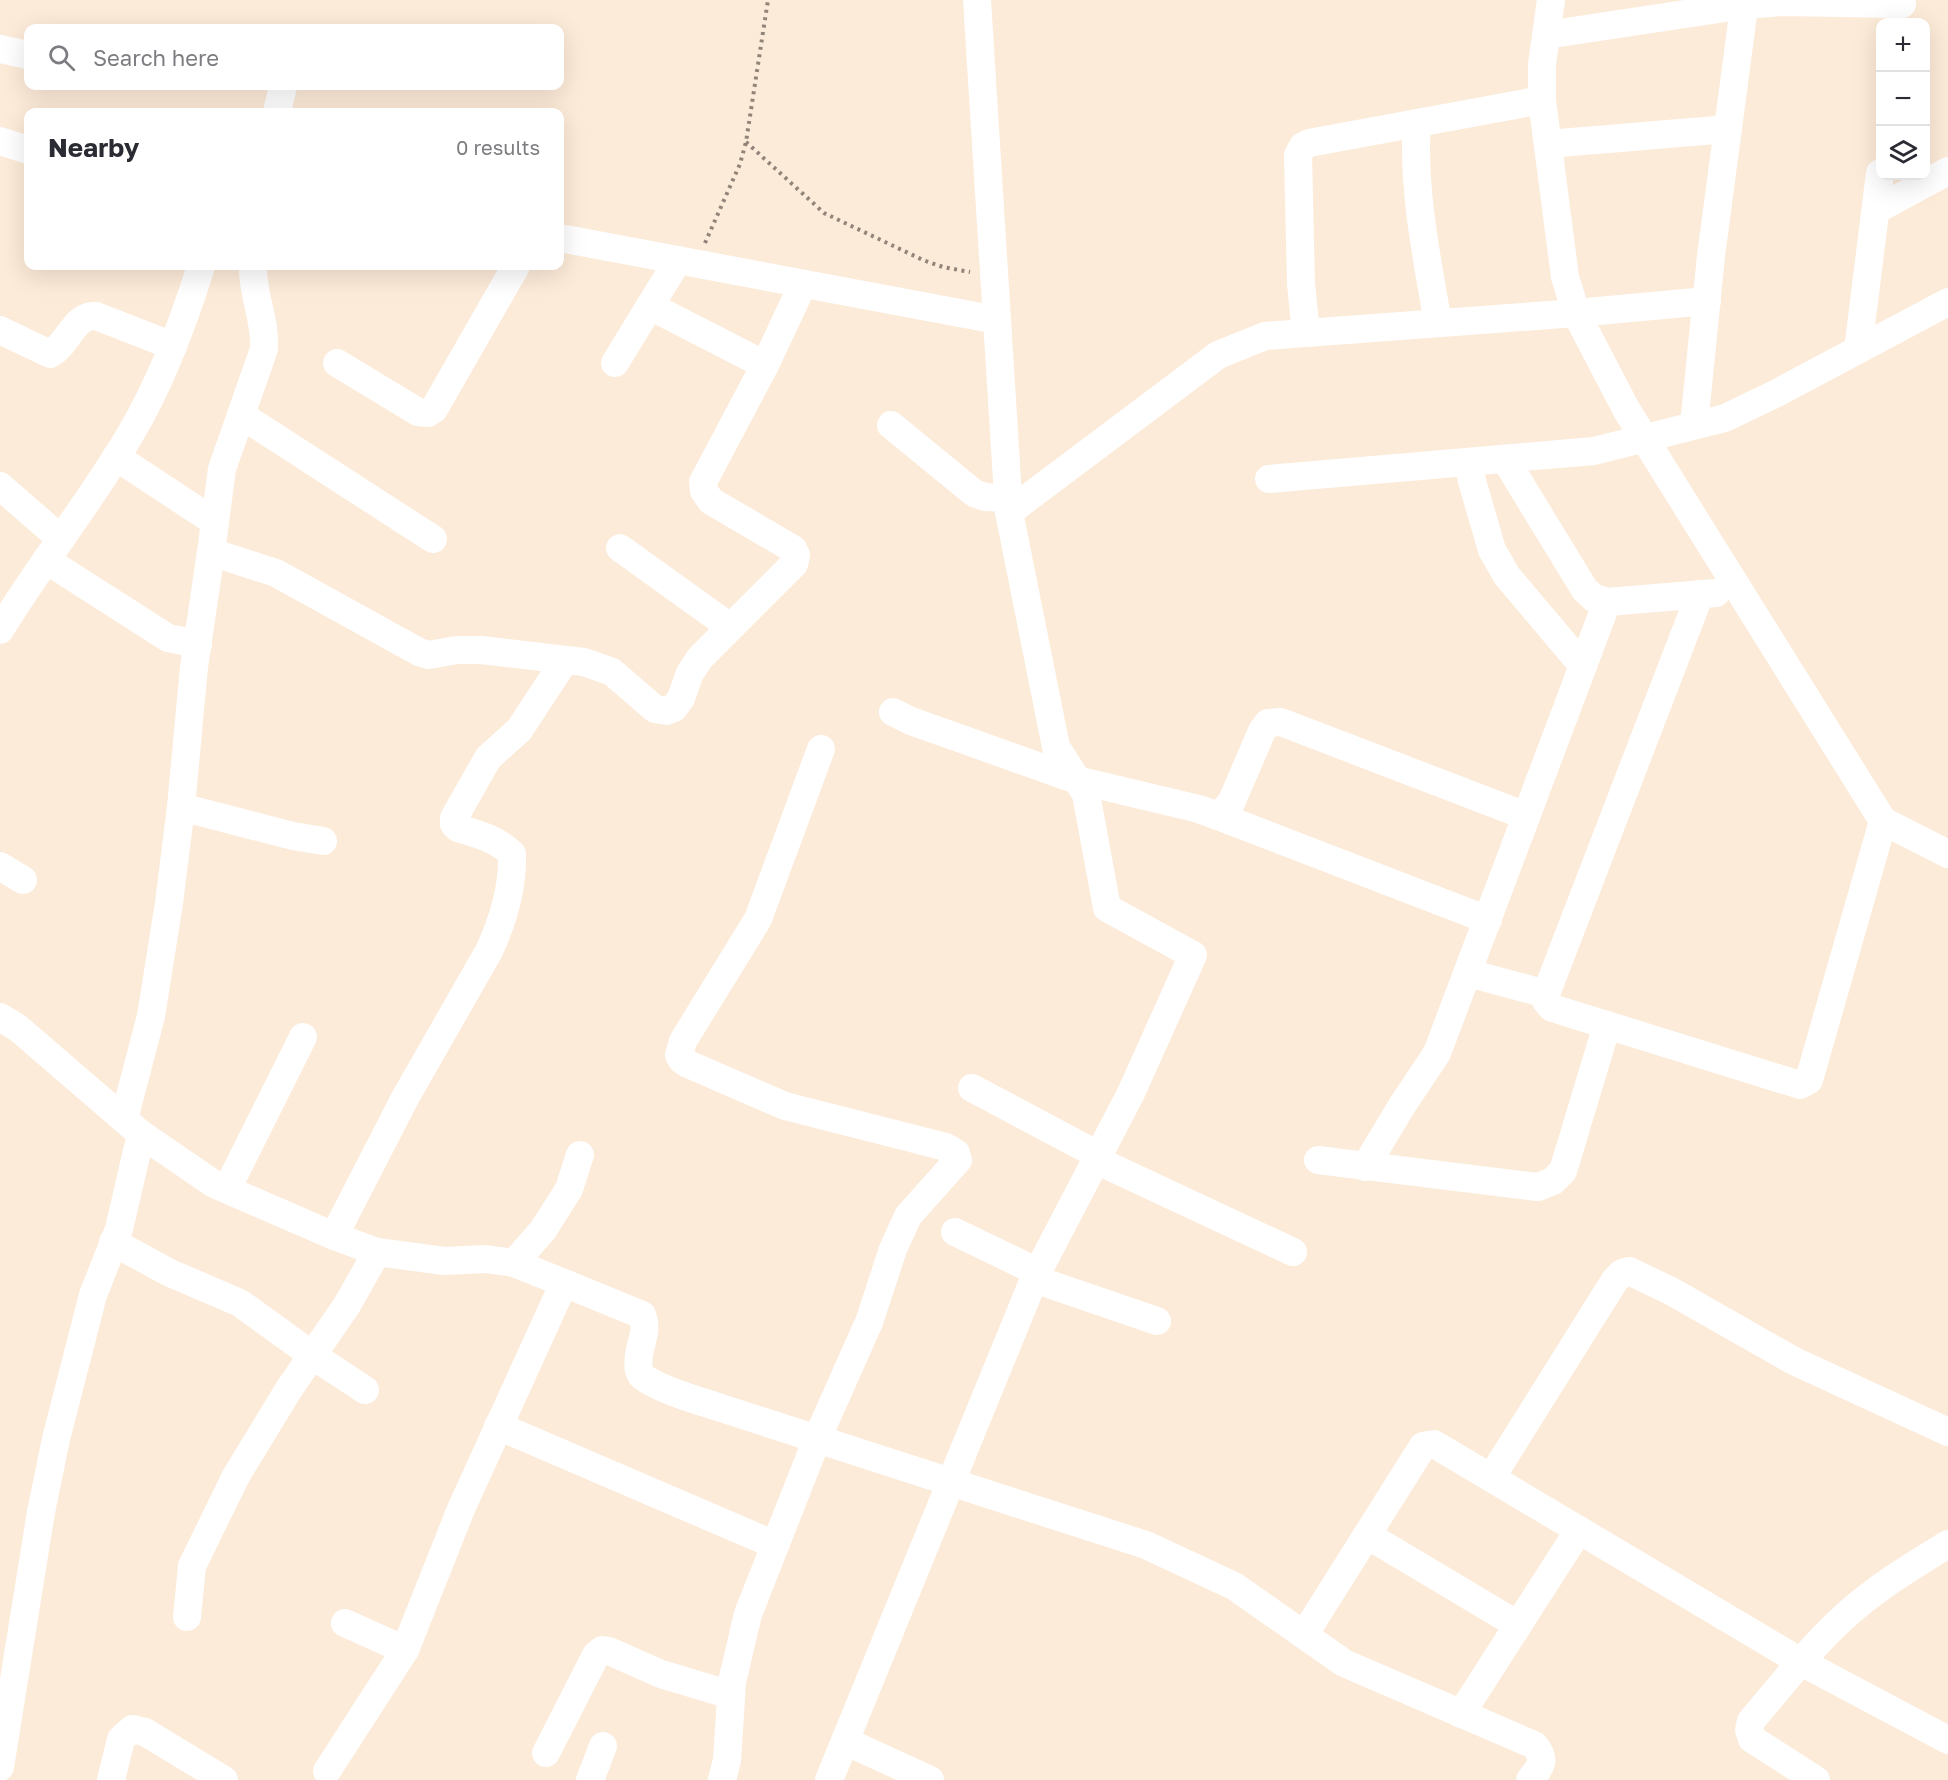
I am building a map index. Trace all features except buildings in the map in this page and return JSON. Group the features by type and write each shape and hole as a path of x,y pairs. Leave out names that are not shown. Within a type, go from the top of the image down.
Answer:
{"street":[{"path":"829,1780 1036,1275 1131,1093 1193,955 1107,908 1086,794 1056,747 1009,505 977,0"},
{"path":"1551,0 1542,64 1542,100 1565,277 1576,313 1626,410 1883,821 1948,854"},
{"path":"1546,35 1745,2 1901,9"},
{"path":"1694,425 1707,301 1745,2"},
{"path":"278,108 282,90"},
{"path":"1306,333 1300,284 1298,155 1303,146 1309,142 1542,100"},
{"path":"1417,123 1414,152 1426,253 1438,323"},
{"path":"1548,144 1728,129"},
{"path":"0,141 24,149"},
{"path":"1876,210 1948,171"},
{"path":"1858,350 1880,180"},
{"path":"564,239 997,320"},
{"path":"615,363 650,306 687,261"},
{"path":"2,621 54,550 132,432 158,382 185,319 200,270"},
{"path":"0,1767 41,1512 56,1439 93,1295 118,1228 181,807 198,644 222,469 264,349 265,339 253,270"},
{"path":"337,363 418,412 428,413 434,409 514,270"},
{"path":"211,552 276,573 419,652 429,655 457,650 481,650 584,662 612,672 655,709 667,711 674,708 681,698 690,673 700,658 794,564 796,555 793,549 711,501 704,491 703,482 765,365 803,284"},
{"path":"1009,505 1218,355 1264,336 1707,301"},
{"path":"1269,479 1594,451 1725,418 1777,393 1948,302"},
{"path":"650,306 765,365"},
{"path":"0,330 50,354 56,351 81,320 88,315 96,316 173,346"},
{"path":"241,415 433,539"},
{"path":"891,425 974,493 1009,505"},
{"path":"116,456 215,522"},
{"path":"1505,459 1585,590 1594,598 1606,602 1739,591"},
{"path":"1468,462 1492,550 1507,576 1583,666"},
{"path":"0,486 54,550 168,638 198,644"},
{"path":"620,548 730,627"},
{"path":"1700,594 1546,994 1546,1001 1552,1008 1800,1085 1809,1080 1883,821"},
{"path":"1365,1167 1437,1053 1606,602"},
{"path":"334,1236 405,1098 497,934 509,889 512,854 503,845 489,838 458,828 454,824 454,818 488,758 519,730 565,660"},
{"path":"893,712 911,721 1077,780 1199,809 1488,920"},
{"path":"1218,816 1231,803 1262,731 1269,723 1281,722 1527,816"},
{"path":"722,1780 727,1760 732,1682 748,1614 817,1439 868,1322 893,1249 908,1216 958,1160 956,1153 946,1147 774,1103 688,1064 680,1055 683,1041 762,910 821,749"},
{"path":"181,807 293,836 323,841"},
{"path":"1468,973 1546,994"},
{"path":"0,1017 18,1028 133,1126 214,1184 377,1252 444,1261 486,1259 514,1263 642,1315 645,1323 638,1366 642,1376 667,1389 721,1408 1146,1545 1234,1586 1344,1663 1534,1745 1541,1754 1541,1764 1530,1780"},
{"path":"1318,1160 1538,1187 1554,1181 1563,1171 1607,1025"},
{"path":"227,1189 303,1037"},
{"path":"972,1088 1097,1157 1293,1252"},
{"path":"514,1263 543,1230 569,1189 580,1155"},
{"path":"955,1232 1036,1275 1157,1322"},
{"path":"113,1242 170,1273 240,1303 365,1390"},
{"path":"187,1617 192,1566 237,1476 289,1389 347,1305 377,1252"},
{"path":"1491,1478 1615,1280 1622,1273 1629,1271 1671,1291 1794,1361 1948,1432"},
{"path":"327,1771 405,1650 460,1509 564,1283"},
{"path":"498,1426 775,1545"},
{"path":"1304,1635 1423,1446 1434,1444 1801,1662 1948,1740"},
{"path":"1461,1714 1579,1530"},
{"path":"1367,1535 1518,1626"},
{"path":"1816,1780 1752,1739 1749,1730 1751,1721 1801,1662 1843,1618 1907,1569 1948,1544"},
{"path":"345,1623 405,1650"},
{"path":"546,1753 596,1655 602,1650 661,1674 731,1695"},
{"path":"111,1780 121,1739 132,1729 145,1732 224,1780"},
{"path":"845,1741 930,1780"},
{"path":"590,1780 603,1746"}],"path":[{"path":"687,261 740,164 746,142 768,0"},
{"path":"746,142 824,213 924,260 944,267 995,277"}]}
